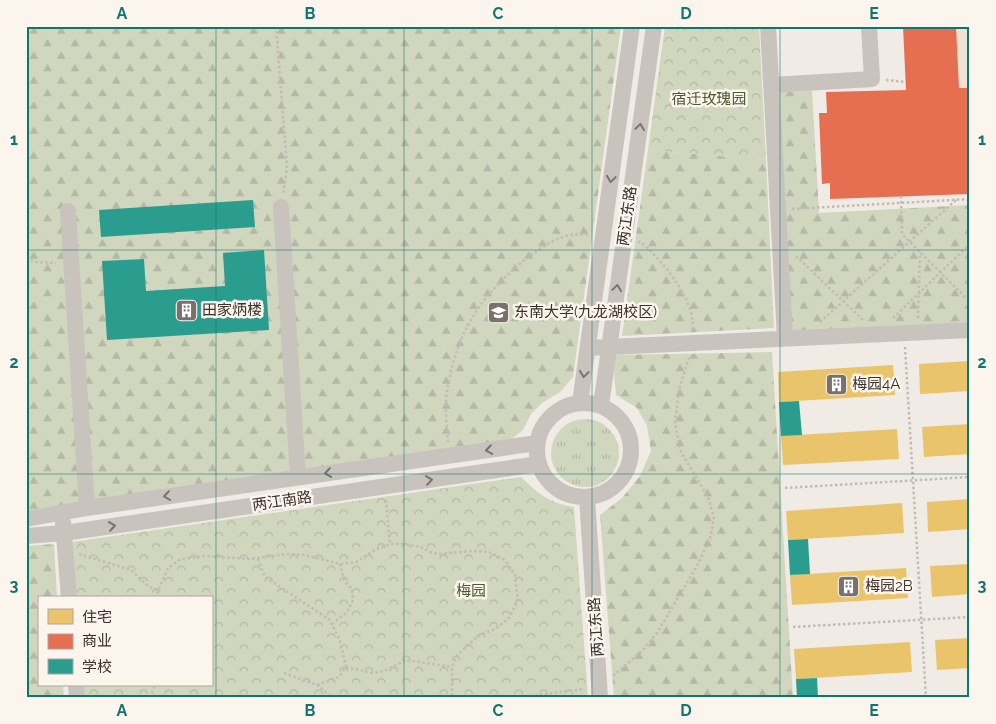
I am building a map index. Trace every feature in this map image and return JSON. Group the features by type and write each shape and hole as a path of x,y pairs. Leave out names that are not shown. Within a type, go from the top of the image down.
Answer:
{"street":[{"name":"两江东路","path":"580,403 632,26"},
{"name":"两江东路","path":"601,406 654,26"},
{"path":"768,26 784,338"},
{"path":"771,84 872,79 869,26"},
{"path":"281,207 298,478"},
{"path":"68,211 87,508"},
{"path":"588,348 970,330"},
{"path":"590,402 601,406 618,416 626,428 631,443 631,459 625,473 615,485 602,494 587,497 571,495 557,489 545,478 538,464 536,448 539,433 547,419 559,409 574,403 590,402"},
{"path":"26,519 87,508 537,443"},
{"path":"387,486 390,464"},
{"name":"两江南路","path":"26,536 64,541 222,510 538,464"},
{"path":"219,489 222,510"},
{"name":"两江东路","path":"587,497 600,693"},
{"path":"62,513 69,596"}],"path":[{"path":"276,26 287,168 281,207"},
{"path":"872,79 906,82"},
{"path":"901,196 902,234 970,302"},
{"path":"778,210 970,199"},
{"path":"802,338 956,200"},
{"path":"450,456 446,404 447,386 461,341 475,312 490,292 531,254 570,235 603,234"},
{"path":"515,698 600,693 657,633 710,540 714,518 708,497 682,452 675,424 679,389 694,343 691,313 673,277 658,257 641,242 624,240"},
{"path":"779,240 877,334 970,244"},
{"path":"920,252 919,293 911,333 913,481 926,698"},
{"path":"26,258 36,262 50,262 71,266"},
{"path":"785,488 970,477"},
{"path":"387,486 390,544"},
{"path":"64,541 131,570 148,586 158,590"},
{"path":"156,596 168,568 181,559 207,556 258,559 287,554 305,555 340,564 356,562 375,550 390,544 422,547 430,552 439,554 472,550 489,552 505,560 515,575 518,601 508,619 496,629 478,636 457,655 452,667 452,698"},
{"path":"258,559 265,577 330,620 340,641 346,667 339,677 317,685"},
{"path":"332,624 347,612 353,600 352,589 344,580 340,564"},
{"path":"793,627 970,617"},
{"path":"346,667 373,673 384,671 406,660 452,667"},
{"path":"284,673 317,685 332,698"},
{"path":"150,698 155,686"}],"green space":[{"path":"26,26 621,26 573,377 560,392 542,403 531,414 523,430 509,441 26,511"},
{"name":"宿迁玫瑰园","path":"665,26 759,26 766,160 648,150"},
{"path":"812,91 819,213 970,205 970,322 789,332 776,92"},
{"path":"648,150 766,160 774,328 622,336"},
{"path":"772,352 793,698 614,698 600,515 622,498 640,476 651,451 647,426 637,408 616,395 615,355"},
{"path":"585,419 598,421 609,429 617,440 619,453 617,466 609,477 598,485 585,487 572,485 561,477 553,466 551,453 553,440 561,429 572,421"},
{"name":"梅园","path":"521,477 545,497 566,506 574,507 588,698 84,698 83,686 212,686 212,596 76,596 72,542"},
{"path":"54,544 57,596 38,596 38,686 63,686 64,698 26,698 26,546"}],"shaded area":[{"path":"956,26 970,26 970,88 959,88"}],"building: 住宅":[{"path":"970,361 970,391 920,394 919,364"},
{"name":"梅园4A","path":"893,365 895,395 779,402 778,372"},
{"path":"970,424 970,454 924,457 922,427"},
{"path":"897,429 899,459 783,465 781,436"},
{"path":"970,499 970,529 928,532 927,502"},
{"path":"902,503 904,533 788,540 786,511"},
{"path":"970,564 970,594 932,597 930,566"},
{"name":"梅园2B","path":"906,568 908,598 792,605 790,575"},
{"path":"970,638 970,668 937,670 935,640"},
{"path":"910,642 912,672 796,679 794,649"}],"building: 商业":[{"path":"903,26 956,26 959,88 970,88 970,194 830,199 830,183 822,184 819,113 827,113 826,92 906,90"}],"building: 学校":[{"path":"253,200 255,227 101,237 99,210"},
{"name":"田家炳楼","path":"264,250 269,330 107,340 102,261 144,259 146,291 225,286 223,253"},
{"path":"799,401 802,435 781,436 779,402"},
{"path":"808,539 810,574 790,575 788,540"},
{"path":"817,678 818,698 797,698 796,679"}],"place":[{"name":"田家炳楼","path":"186,310"},
{"name":"东南大学(九龙湖校区)","path":"498,312"},
{"name":"梅园4A","path":"836,384"},
{"name":"梅园2B","path":"849,586"}]}
